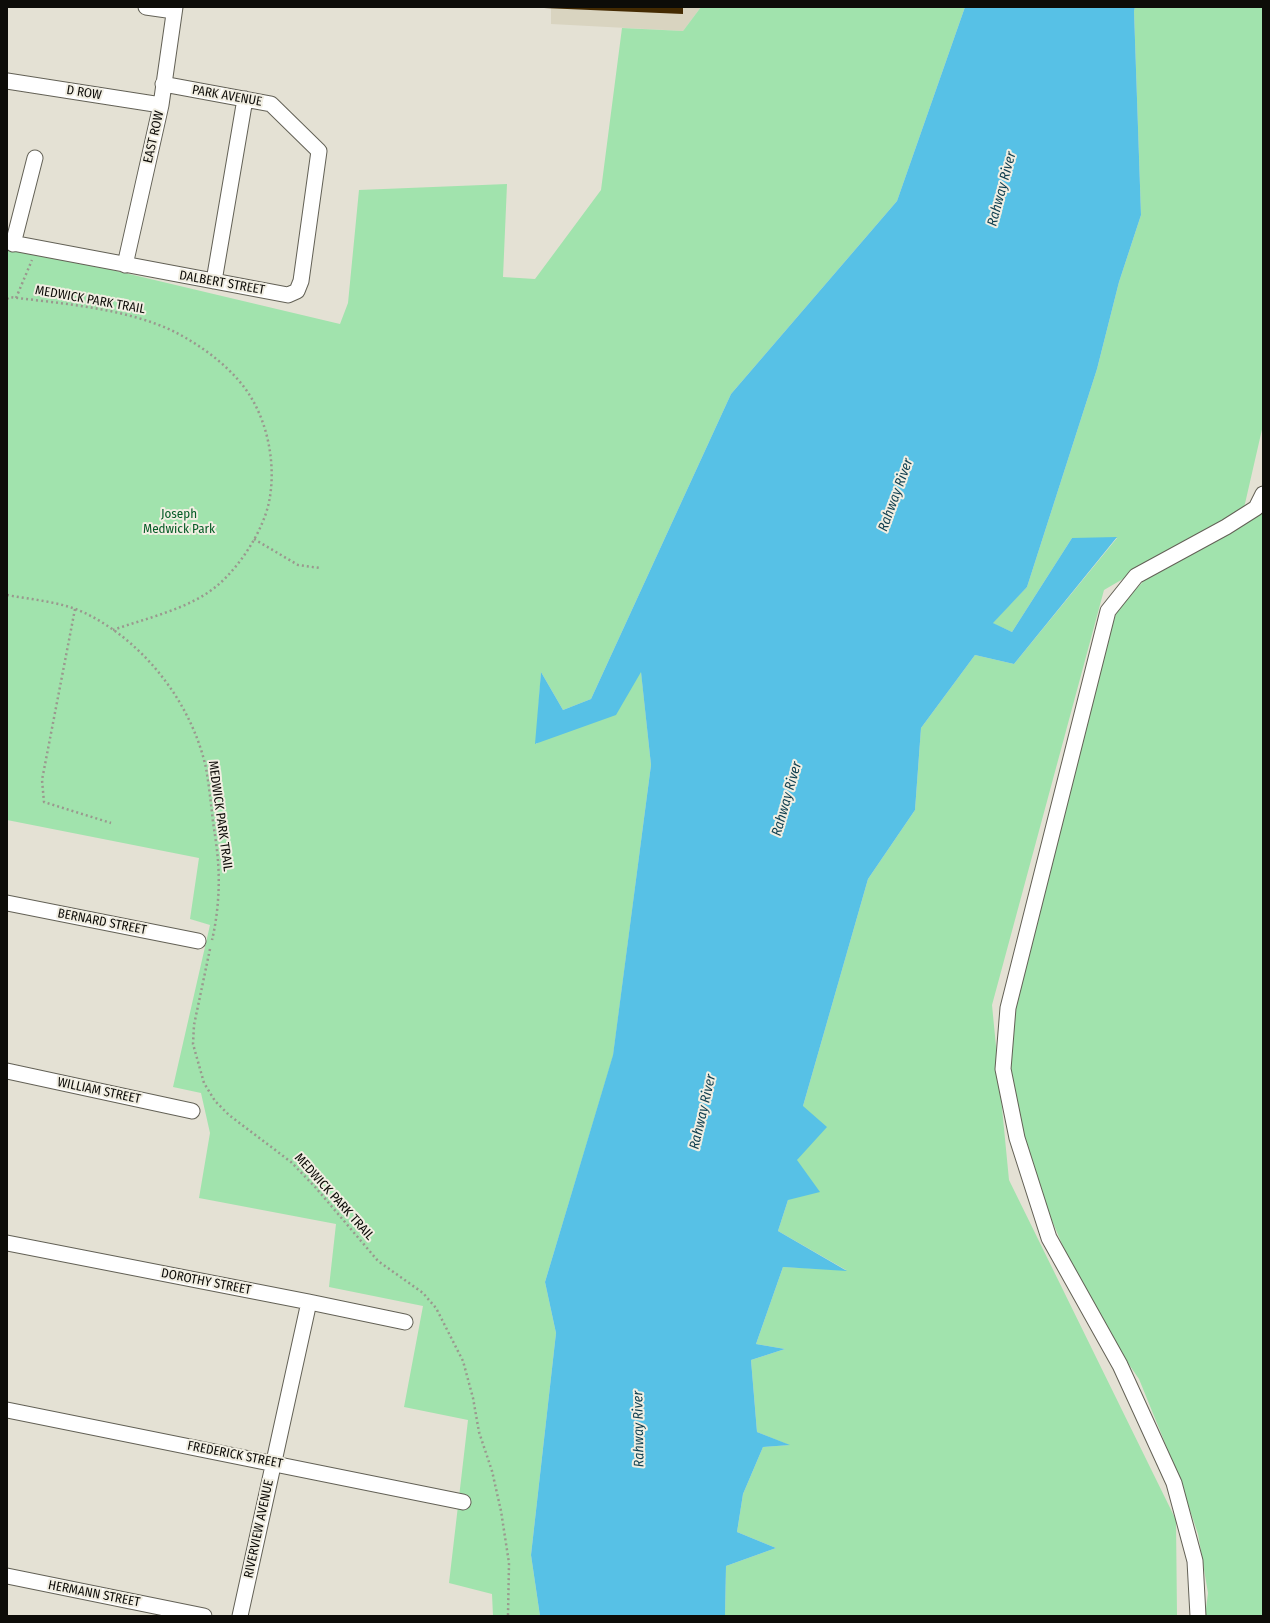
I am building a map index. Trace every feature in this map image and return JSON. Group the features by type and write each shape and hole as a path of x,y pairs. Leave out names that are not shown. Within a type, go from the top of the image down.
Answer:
{"street":[{"path":"146,7 175,9"},
{"name":"EAST ROW","path":"125,265 161,105 175,9"},
{"name":"D ROW","path":"7,80 161,105"},
{"name":"PARK AVENUE","path":"163,84 271,104 319,151"},
{"path":"214,281 246,99"},
{"name":"DALBERT STREET","path":"10,243 288,295 297,290 301,281 319,151"},
{"path":"10,243 35,158"},
{"path":"1198,1616 1195,1561 1174,1483 1120,1365 1049,1238 1017,1138 1003,1070 1008,1008 1108,611 1136,576 1226,527 1256,508 1263,494"},
{"name":"BERNARD STREET","path":"7,903 207,944"},
{"name":"WILLIAM STREET","path":"7,1072 192,1111"},
{"name":"DOROTHY STREET","path":"7,1243 404,1322"},
{"name":"RIVERVIEW AVENUE","path":"240,1616 309,1302"},
{"name":"FREDERICK STREET","path":"7,1410 463,1502"},
{"name":"HERMANN STREET","path":"7,1576 204,1616"}],"path":[{"path":"16,298 37,248"},
{"name":"MEDWICK PARK TRAIL","path":"7,299 10,297 73,305 147,320 176,333 215,357 238,378 252,399 263,423 270,451 272,481 269,502 254,539 233,572 210,591 191,603 112,630"},
{"path":"254,539 298,565 320,568"},
{"name":"MEDWICK PARK TRAIL","path":"7,595 74,609 90,615 132,644 147,658 159,674 181,706 195,734 206,768 218,862 218,892 207,944 194,1025 193,1044 204,1083 215,1102 229,1115 291,1162 316,1188 378,1261 423,1293 436,1308 463,1361 473,1398 479,1432 492,1471 501,1511 509,1564 508,1616"},
{"path":"74,609 42,780 44,802 111,823"}],"shaded area":[{"path":"551,7 701,7 683,31 551,24"}],"green space":[{"name":"Joseph Medwick Park","path":"701,7 965,7 897,201 731,394 591,699 563,710 541,672 536,744 641,671 651,765 613,1056 545,1282 556,1333 531,1555 540,1616 493,1616 492,1594 449,1583 468,1420 404,1407 423,1306 329,1287 336,1224 199,1198 210,1133 201,1093 173,1087 210,925 190,919 199,858 7,820 7,245 340,324 348,303 359,190 507,184 503,277 535,279 601,190 622,28 683,31"},
{"path":"1135,7 1263,7 1263,425 1244,508 1104,590 992,1005 1009,1180 1176,1520 1177,1616 725,1616 726,1566 776,1548 737,1532 743,1494 763,1447 789,1445 757,1432 751,1360 785,1349 756,1344 783,1267 846,1270 778,1231 788,1200 797,1160 803,1106 868,879 915,810 921,728 975,655 1014,664 1117,538 1072,538 1012,632 992,623 1027,587 1097,369 1119,282 1141,215"},
{"path":"1263,504 1263,1616 1205,1616 1208,1593 1198,1534 1178,1475 1139,1379 1089,1307 1038,1188 1018,1124 1005,1059 1015,988 1102,657 1118,608 1158,566 1199,543 1255,518"}],"water":[{"name":"Rahway River","path":"965,7 1135,7 1141,215 1119,282 1097,369 1027,587 993,623 1012,632 1072,538 1117,537 1014,664 975,655 921,728 915,810 868,879 803,1106 827,1127 797,1160 820,1192 788,1200 778,1231 847,1271 783,1267 756,1344 785,1349 751,1360 757,1432 790,1445 763,1447 743,1494 737,1532 776,1548 726,1566 725,1616 540,1616 531,1555 556,1333 545,1282 613,1055 651,765 641,672 616,715 535,744 541,672 563,710 591,699 731,394 897,201"}],"building":[{"path":"683,7 683,14 544,8"}]}
